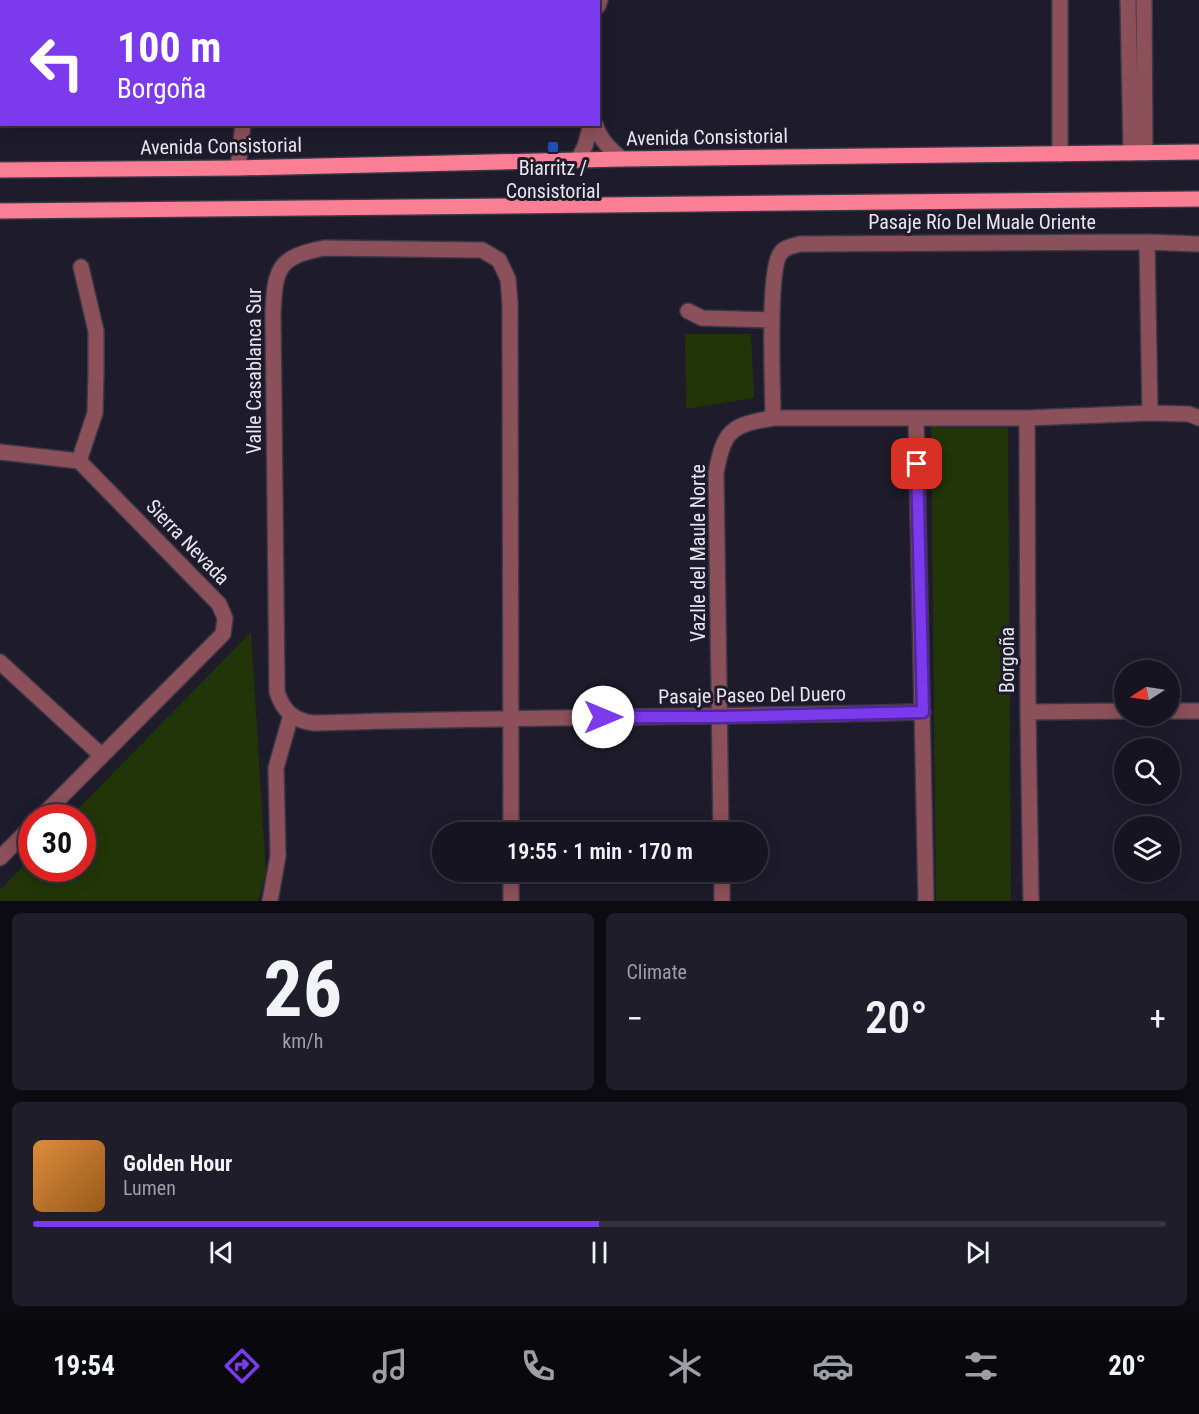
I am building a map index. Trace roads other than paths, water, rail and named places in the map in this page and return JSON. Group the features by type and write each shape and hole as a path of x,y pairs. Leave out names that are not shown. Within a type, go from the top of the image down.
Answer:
{"main road":[{"name":"Avenida Consistorial","path":"0,170 1199,152"},
{"path":"0,211 1199,199"}],"street":[{"path":"1060,0 1060,154"},
{"path":"1128,0 1138,153"},
{"path":"1138,153 1144,0"},
{"path":"238,168 243,126"},
{"path":"578,160 592,126"},
{"path":"594,126 608,148 622,159"},
{"path":"1147,242 1150,412"},
{"name":"Pasaje Río Del Muale Oriente","path":"772,320 775,266 780,253 800,244 1147,242 1199,244"},
{"name":"Valle Casablanca Sur","path":"291,716 280,700 277,684 274,281 284,262 302,252 324,248 482,250 499,261 508,279 510,303 510,822"},
{"path":"0,452 79,461 95,413 96,372 96,331 81,267"},
{"path":"688,311 702,318 772,320 773,418"},
{"name":"Vazlle del Maule Norte","path":"721,822 716,472 721,448 733,429 749,422 773,418 1027,418 1150,412 1189,414 1199,418"},
{"name":"Borgoña","path":"1027,418 1031,901"},
{"path":"916,419 926,901"},
{"name":"Sierra Nevada","path":"54,804 223,634 225,618 219,604 79,461"},
{"path":"0,662 101,755"},
{"path":"1028,712 1114,711"},
{"path":"1180,711 1199,711"},
{"name":"Pasaje Paseo Del Duero","path":"291,716 314,723 923,712"},
{"path":"270,901 276,873 278,838 276,768 291,716"},
{"path":"0,858 18,840"},
{"path":"511,882 511,901"},
{"path":"722,882 722,901"}],"place":[{"name":"Biarritz / Consistorial","path":"553,147"}]}
